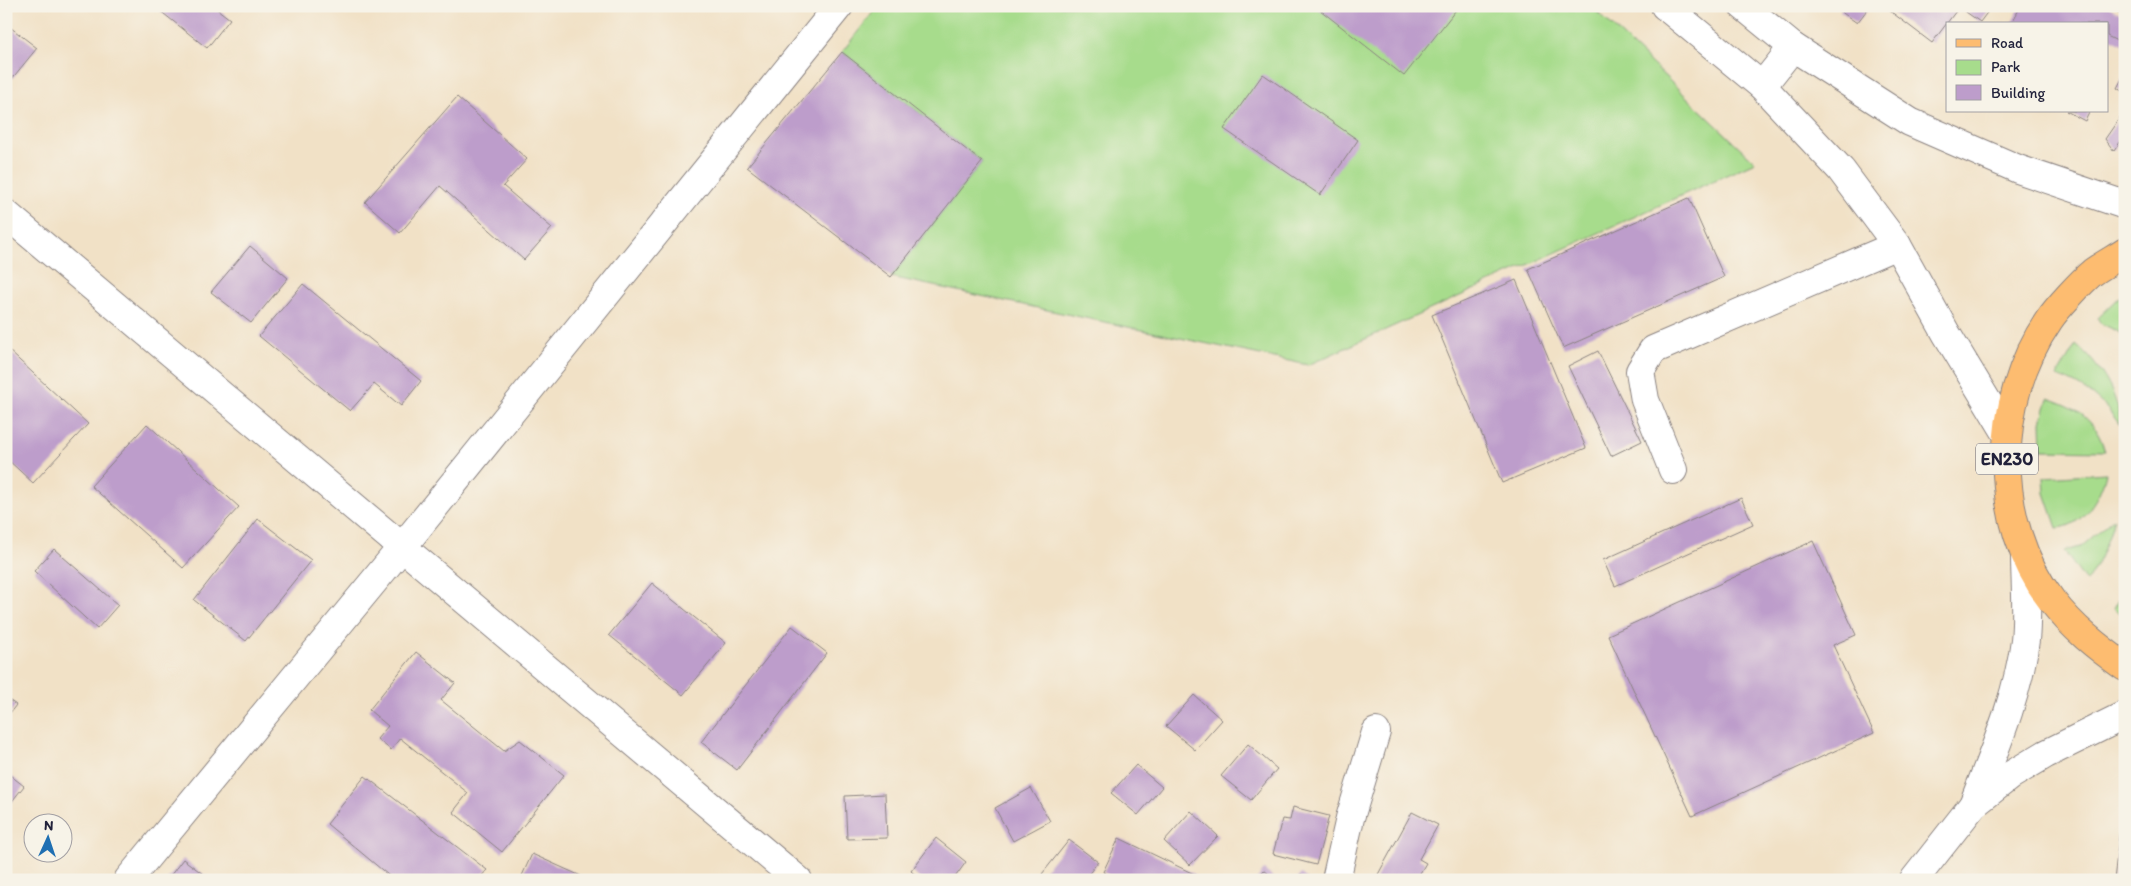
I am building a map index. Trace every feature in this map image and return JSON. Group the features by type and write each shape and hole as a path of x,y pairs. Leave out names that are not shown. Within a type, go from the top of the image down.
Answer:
{"main road":[{"name":"EN230","path":"2125,252 2091,274 2050,320 2020,374 2006,434 2008,496 2025,555 2052,600 2087,640 2125,667"}],"street":[{"path":"128,880 403,546 839,6"},
{"path":"1665,6 1762,86 1841,170 1897,245 1946,333 2006,434"},
{"path":"1743,6 1793,47 1910,122 2018,169 2125,205"},
{"path":"1762,86 1793,47"},
{"path":"6,214 798,880"},
{"path":"1673,470 1645,400 1640,370 1653,350 1897,245"},
{"path":"1973,805 2004,725 2016,686 2025,638 2025,555"},
{"path":"1914,880 1973,805 2046,754 2125,714"},
{"path":"1336,880 1350,818 1376,732"}],"green space":[{"path":"878,6 1591,6 1755,162 1308,365 891,277 982,162 842,52"},
{"path":"2124,293 2125,335 2100,323 2098,318"},
{"path":"2076,344 2100,370 2112,391 2119,413 2120,425 2093,395 2076,384 2057,376"},
{"path":"2048,398 2068,406 2084,416 2096,431 2105,451 2042,450 2041,422"},
{"path":"2106,473 2100,491 2083,516 2075,522 2057,528 2045,493 2044,477"},
{"path":"2114,518 2103,551 2086,582 2064,551 2081,547"},
{"path":"2125,589 2125,620 2114,609"}],"building":[{"path":"154,6 213,6 230,19 207,48"},
{"path":"1315,6 1459,6 1404,76"},
{"path":"1843,6 1870,6 1857,23 1840,11"},
{"path":"1888,6 1992,6 1980,22 1959,7 1932,43 1886,8"},
{"path":"2021,6 2107,6 2125,16 2125,45 2108,36 2108,22 2012,22"},
{"path":"6,24 37,48 6,86"},
{"path":"842,52 982,162 891,277 747,167"},
{"path":"2125,73 2125,93 2117,88"},
{"path":"1263,74 1358,140 1320,195 1224,129"},
{"path":"457,97 527,159 503,186 552,228 524,260 440,186 400,233 365,202"},
{"path":"2125,110 2125,135 2114,151 2105,139"},
{"path":"2068,112 2090,112 2085,121"},
{"path":"1689,198 1724,277 1563,348 1528,269"},
{"path":"250,246 288,278 251,323 211,292"},
{"path":"1516,280 1586,448 1502,483 1432,315"},
{"path":"303,284 421,381 401,406 374,384 350,411 259,336"},
{"path":"6,348 88,424 33,483 6,458"},
{"path":"1598,351 1642,441 1611,456 1568,366"},
{"path":"147,424 239,507 183,568 91,486"},
{"path":"1741,498 1753,524 1615,586 1603,560"},
{"path":"258,519 311,560 246,641 194,600"},
{"path":"1813,541 1856,635 1833,645 1874,733 1692,816 1608,635"},
{"path":"54,549 118,605 97,629 34,571"},
{"path":"652,583 726,643 683,695 609,635"},
{"path":"792,626 827,653 737,770 701,742"},
{"path":"416,652 455,683 441,700 504,751 520,740 564,775 502,852 453,812 468,793 400,738 391,750 377,739 388,726 369,710"},
{"path":"1194,695 1222,720 1195,750 1166,726"},
{"path":"6,698 16,705 6,718"},
{"path":"1248,744 1277,769 1251,800 1221,776"},
{"path":"1136,765 1162,787 1138,815 1111,793"},
{"path":"6,772 24,786 6,809"},
{"path":"365,776 487,870 478,880 394,880 327,824"},
{"path":"1031,788 1050,821 1013,841 995,808"},
{"path":"885,794 887,838 847,839 845,796"},
{"path":"1293,807 1329,816 1316,865 1273,854 1282,819 1290,820"},
{"path":"1191,811 1218,836 1190,865 1164,841"},
{"path":"1412,812 1438,825 1419,859 1426,863 1416,880 1375,880"},
{"path":"2120,828 2125,829 2125,880 2114,880"},
{"path":"936,838 966,862 953,880 921,880 911,871"},
{"path":"1119,838 1196,875 1194,880 1117,880 1103,872"},
{"path":"1069,840 1098,862 1084,880 1049,880 1042,874"},
{"path":"532,854 581,876 579,880 520,880"},
{"path":"183,859 211,880 167,880"},
{"path":"1264,870 1276,880 1256,880"},
{"path":"1301,874 1308,880 1296,880"}]}
